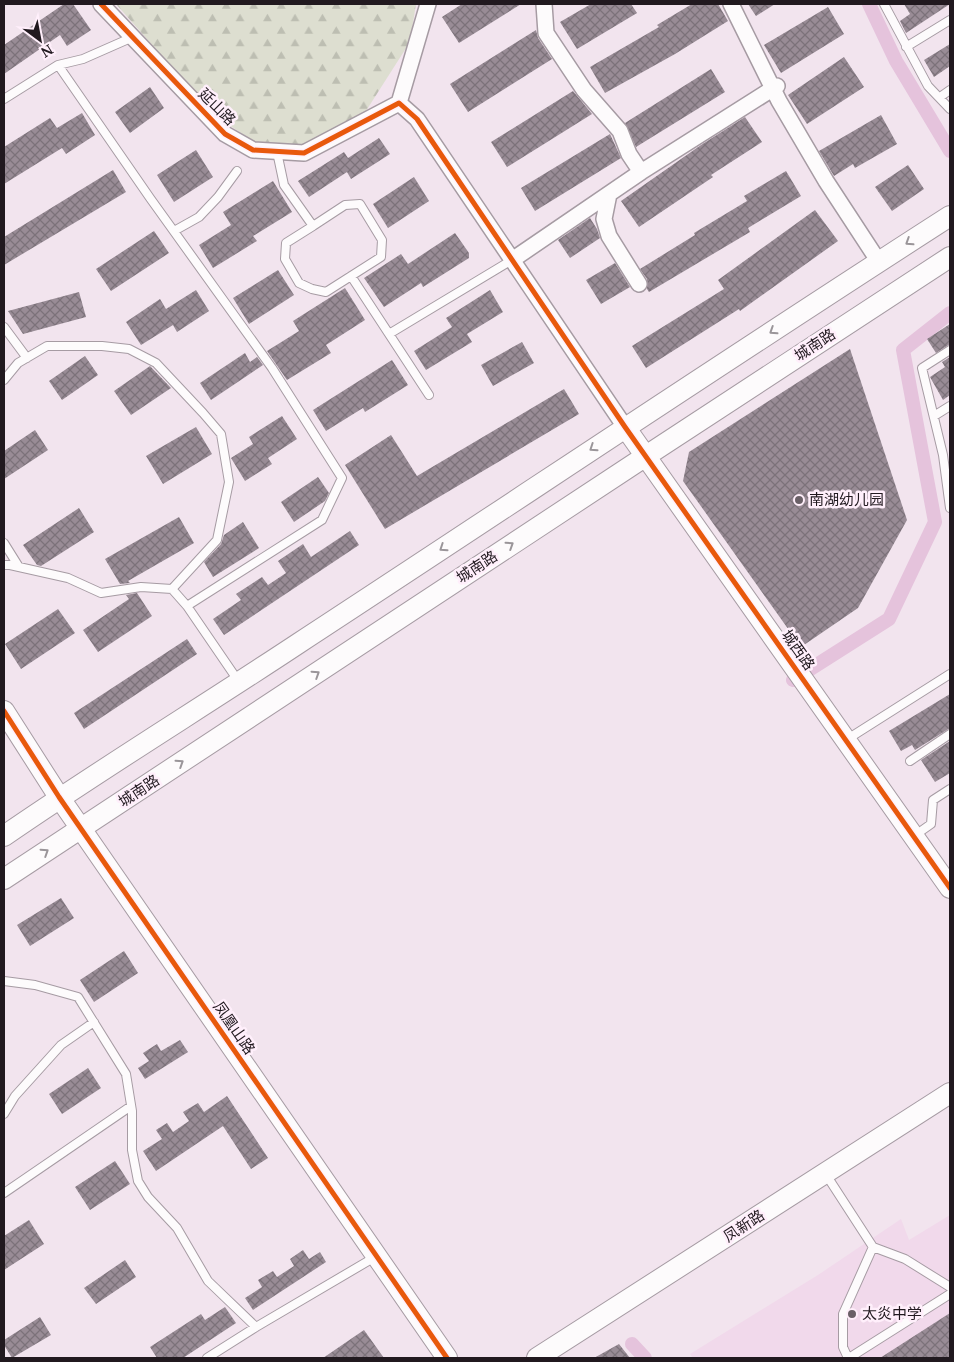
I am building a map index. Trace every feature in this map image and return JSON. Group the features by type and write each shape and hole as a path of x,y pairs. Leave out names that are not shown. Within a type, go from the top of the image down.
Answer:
{"main road":[{"path":"4,836 59,797 296,645 625,427 950,216"},
{"name":"城南路","path":"4,879 950,257"},
{"name":"城西路","path":"625,427 950,888"},
{"name":"凤凰山路","path":"4,711 59,797 447,1358"},
{"name":"凤新路","path":"537,1358 950,1093"}],"street":[{"name":"延山路","path":"101,4 225,134 253,150 304,153 400,103"},
{"path":"428,4 400,103 416,119 625,427"},
{"path":"544,4 546,33 584,90 620,131 629,154 641,172"},
{"path":"731,4 826,181 879,262"},
{"path":"512,260 641,172 775,88"},
{"path":"609,194 604,219 609,236 639,284"}],"lane":[{"path":"885,4 928,86 950,109"},
{"path":"906,47 950,20"},
{"path":"4,99 58,65 83,59 133,37"},
{"path":"58,65 272,368 342,478 322,520 187,606"},
{"path":"940,97 950,90"},
{"path":"277,152 284,184 313,226"},
{"path":"174,231 199,216 218,197 237,171"},
{"path":"360,204 382,240 381,257 326,292 312,289 299,283 285,259 286,243 313,226 345,205 360,204"},
{"path":"389,334 512,260"},
{"path":"351,276 429,395"},
{"path":"4,327 27,358"},
{"path":"4,380 18,363 47,346 102,346 129,349 156,363 204,413 221,434 229,482 217,540 172,589"},
{"path":"950,350 922,368 947,461 950,508"},
{"path":"934,416 950,406"},
{"path":"4,543 19,567"},
{"path":"4,565 68,578 101,593 141,587 172,589 187,606 239,682"},
{"path":"846,740 950,674"},
{"path":"910,761 950,734"},
{"path":"914,836 931,824 933,800 950,789"},
{"path":"4,980 35,985 78,997 126,1074 131,1106 132,1150 138,1180 148,1197 177,1228 208,1281 256,1327"},
{"path":"4,1114 15,1096 61,1045 94,1022"},
{"path":"4,1193 131,1106"},
{"path":"825,1174 873,1247 905,1259 950,1287"},
{"path":"873,1247 843,1314 843,1347 848,1358 950,1294"},
{"path":"207,1358 376,1256"}],"shaded area":[{"name":"太炎中学","path":"950,1215 950,1358 693,1358 690,1354 818,1275 901,1219 909,1240"}],"green space":[{"path":"116,4 416,4 410,42 357,125 298,154 266,150 213,114"}],"building":[{"path":"64,4 73,4 91,30 67,46 60,35 4,74 4,45"},
{"path":"462,4 521,4 459,43 442,17"},
{"path":"591,4 631,4 637,13 577,49 560,22"},
{"path":"692,4 718,4 728,21 675,54 605,93 590,67 659,27 657,25"},
{"path":"748,4 775,4 756,16"},
{"path":"904,4 950,4 906,33 900,21 910,14"},
{"path":"828,7 844,34 781,73 764,45"},
{"path":"536,30 538,38 552,59 468,112 450,84"},
{"path":"950,44 950,66 934,77 924,60"},
{"path":"844,57 864,87 807,124 788,95"},
{"path":"711,69 725,92 636,147 625,123"},
{"path":"150,87 164,108 130,133 115,112"},
{"path":"573,91 592,114 507,167 491,142"},
{"path":"82,113 95,135 66,154 62,148 4,184 4,147 50,118 57,128"},
{"path":"881,115 897,144 855,168 853,164 834,176 819,151"},
{"path":"745,117 762,142 711,175 713,177 639,227 621,201"},
{"path":"610,134 621,158 535,211 521,188"},
{"path":"379,138 390,154 351,179 347,172 309,197 298,181 344,152 348,158"},
{"path":"196,150 213,177 174,202 157,175"},
{"path":"908,165 924,189 892,211 875,187"},
{"path":"113,170 126,192 4,265 4,237"},
{"path":"786,171 801,196 748,228 750,232 649,292 647,289 647,279 640,269 747,201 744,196"},
{"path":"414,177 429,201 388,228 373,204"},
{"path":"273,181 292,212 253,236 257,241 213,268 199,245 231,225 223,212"},
{"path":"815,210 838,241 740,311 739,309 646,368 632,346 724,289 718,280"},
{"path":"590,218 600,238 570,258 558,240"},
{"path":"154,231 169,253 111,291 96,269"},
{"path":"455,233 469,253 469,258 423,287 421,283 384,307 364,278 401,254 408,264"},
{"path":"615,263 630,287 601,304 586,280"},
{"path":"278,270 294,295 249,324 233,298"},
{"path":"345,288 365,320 326,345 331,353 287,380 267,351 299,331 293,321"},
{"path":"196,290 209,311 177,332 173,325 141,345 126,322 160,299 166,309"},
{"path":"490,290 503,312 467,334 472,342 426,370 414,351 452,327 446,318"},
{"path":"79,292 86,317 23,334 8,311"},
{"path":"950,324 950,344 936,353 927,339"},
{"path":"522,342 534,363 493,386 481,365"},
{"name":"南湖幼儿园","path":"850,349 907,520 858,608 801,647 683,481 689,452"},
{"path":"245,353 250,362 257,357 263,365 211,400 200,383"},
{"path":"85,356 98,375 62,400 49,381"},
{"path":"950,357 950,395 943,400 930,377 945,367 942,362"},
{"path":"392,360 408,385 365,412 363,408 326,431 313,410"},
{"path":"150,366 171,388 131,415 114,391"},
{"path":"564,389 579,414 385,529 345,465 391,435 417,476"},
{"path":"282,416 297,439 268,458 272,464 245,481 231,458 253,444 249,437"},
{"path":"196,427 212,454 163,484 146,456"},
{"path":"35,430 48,450 4,479 4,451"},
{"path":"318,477 329,493 325,501 294,522 281,502"},
{"path":"79,508 94,532 41,566 37,565 23,545"},
{"path":"179,517 194,543 128,581 130,583 120,584 105,559"},
{"path":"243,522 259,548 213,577 204,562 221,544 224,535"},
{"path":"350,531 359,545 224,635 213,619 241,600 236,594 262,577 268,585 286,573 278,561 303,544 311,557"},
{"path":"137,593 152,616 98,652 83,630 129,599 126,595"},
{"path":"58,609 75,633 21,669 5,644"},
{"path":"187,639 197,654 84,729 74,713"},
{"path":"950,694 950,728 915,750 912,745 901,751 889,731"},
{"path":"950,741 950,773 935,782 921,760"},
{"path":"61,898 74,918 30,946 17,925"},
{"path":"124,951 138,973 94,1002 80,980"},
{"path":"180,1040 188,1052 145,1079 138,1068 149,1061 143,1053 157,1044 161,1051"},
{"path":"88,1068 101,1088 62,1114 49,1094"},
{"path":"227,1096 268,1158 251,1169 223,1126 156,1171 143,1151 162,1139 156,1130 167,1123 173,1132 189,1121 183,1112 198,1103 204,1112"},
{"path":"115,1161 130,1184 90,1210 75,1187"},
{"path":"29,1220 44,1244 4,1270 4,1236"},
{"path":"303,1250 309,1259 320,1252 326,1262 253,1310 245,1298 262,1287 258,1280 273,1271 277,1277 294,1266 290,1259"},
{"path":"125,1260 136,1277 96,1304 84,1288"},
{"path":"225,1307 236,1323 183,1358 157,1358 150,1347 201,1314 205,1320"},
{"path":"950,1313 950,1358 880,1358"},
{"path":"40,1317 51,1335 12,1358 4,1345 4,1340"},
{"path":"364,1330 384,1358 323,1358"},
{"path":"619,1344 630,1358 594,1358"}],"waterway":[{"path":"869,4 896,61 950,151"},
{"path":"793,680 889,619 935,522 903,350 950,313"},
{"path":"632,1344 645,1358"}],"cycle path":[{"path":"101,4 225,134 253,150 304,153 399,103 417,119 625,427 950,888"},
{"path":"4,711 59,797 447,1358"}],"place":[{"name":"南湖幼儿园","path":"799,500"},
{"name":"太炎中学","path":"852,1314"}]}
